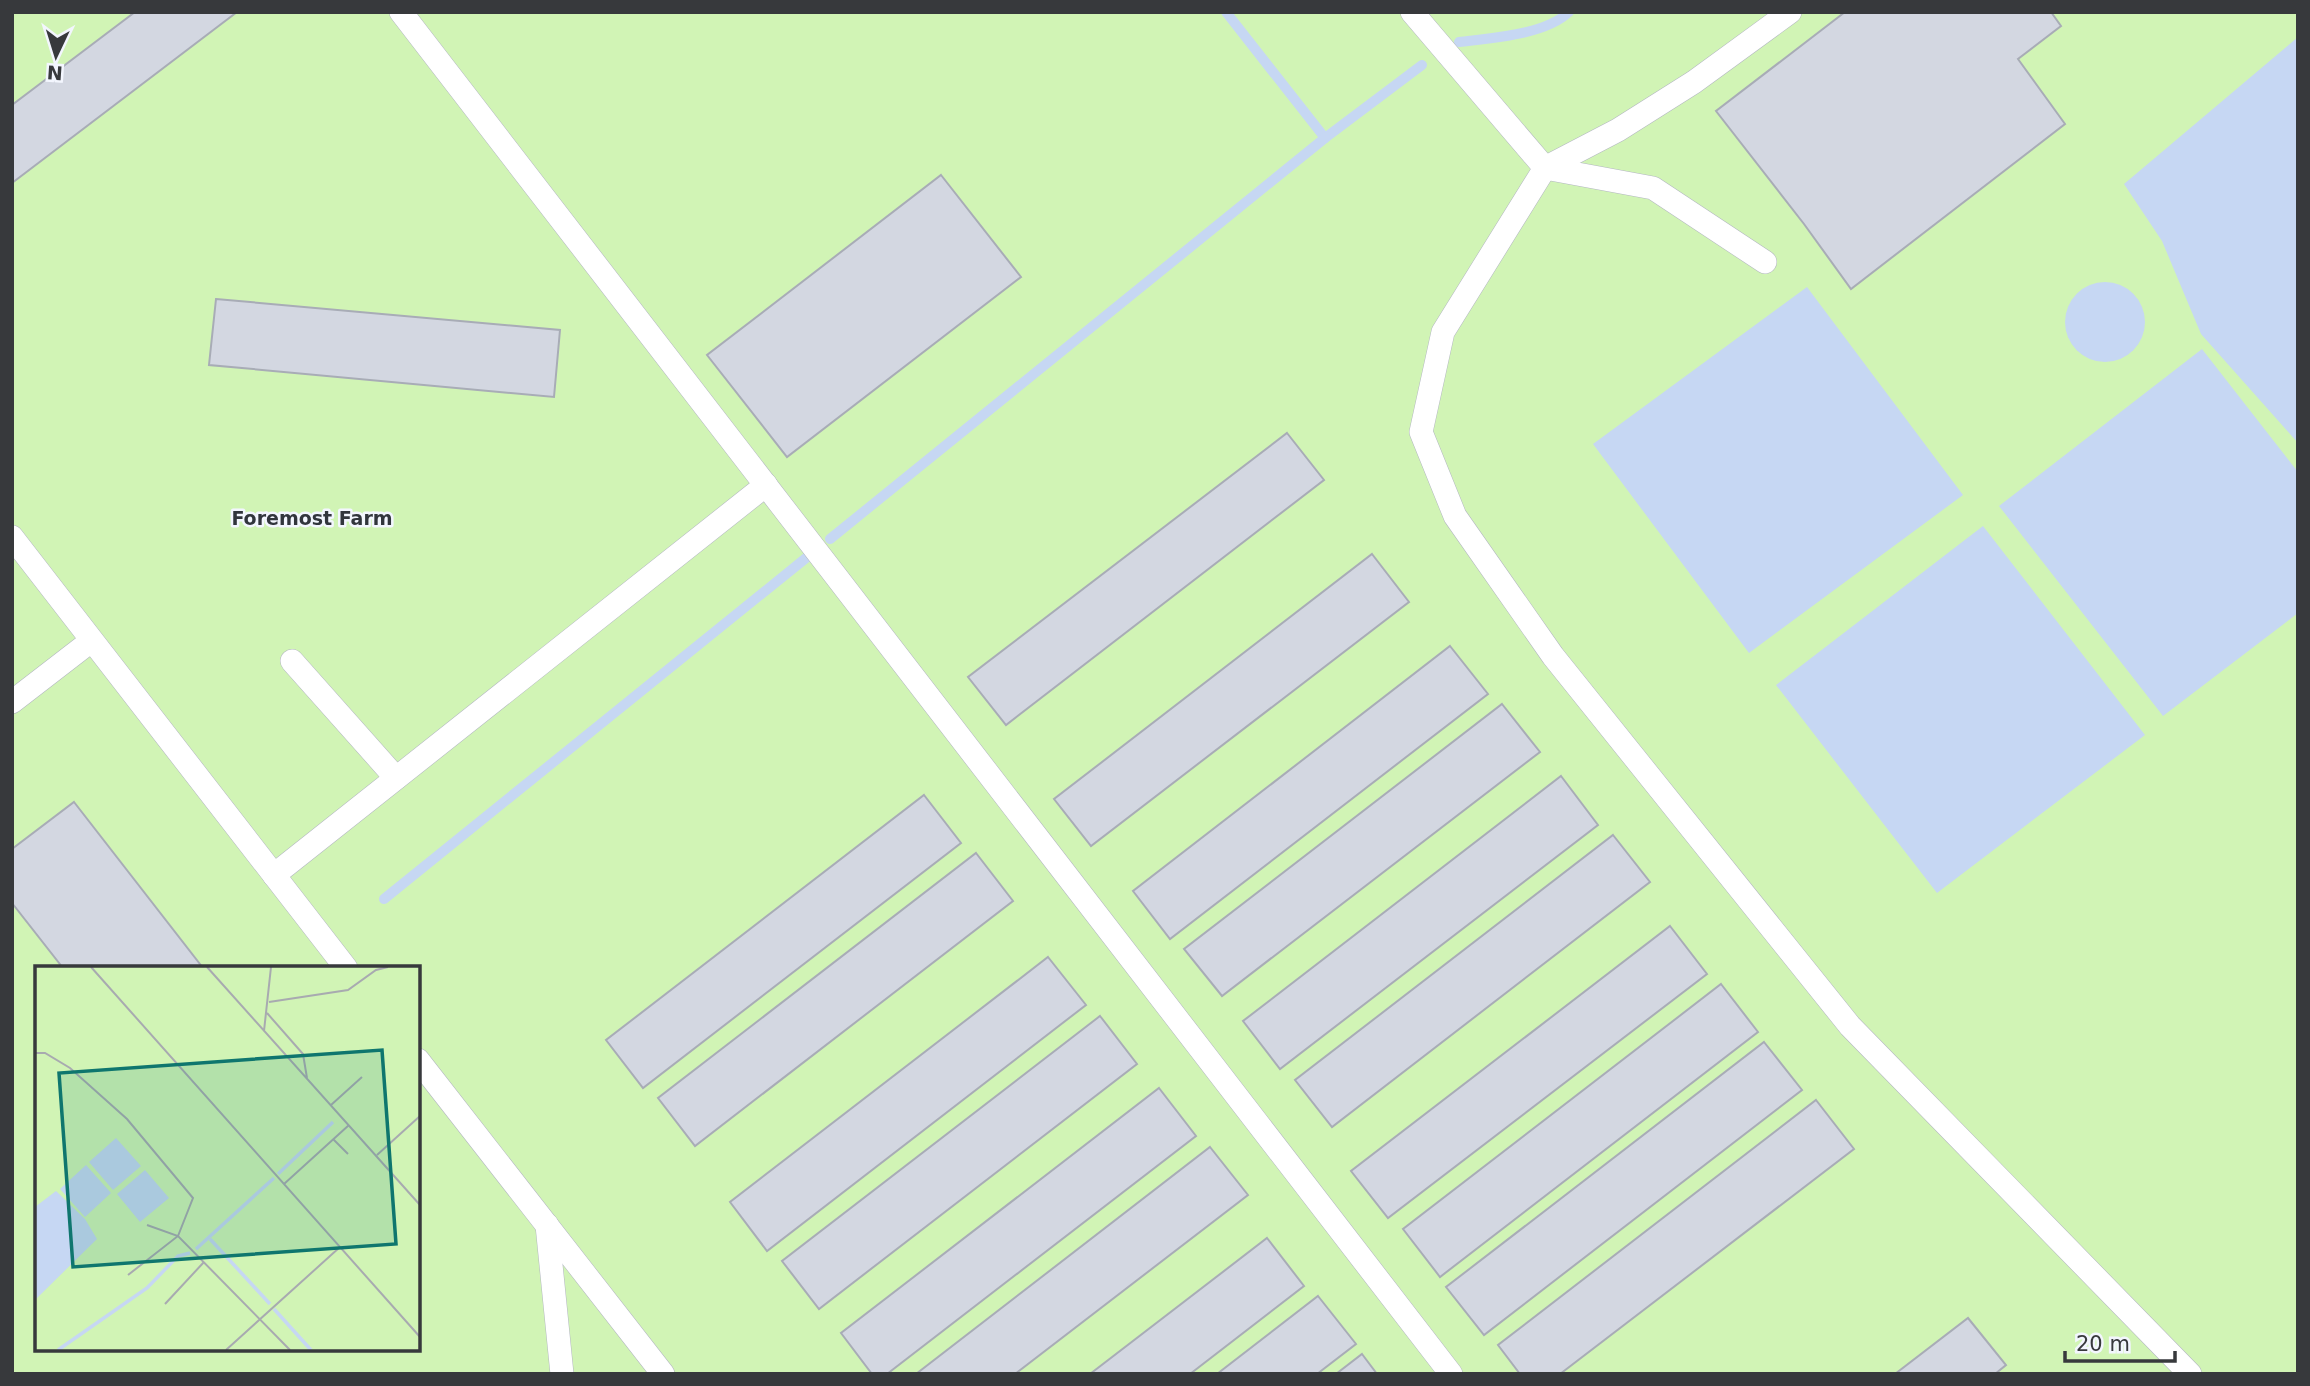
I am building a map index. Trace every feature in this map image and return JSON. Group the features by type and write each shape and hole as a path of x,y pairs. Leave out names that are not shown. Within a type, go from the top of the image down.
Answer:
{"lane":[{"path":"401,12 1451,1374"},
{"path":"1412,12 1545,168 1653,188 1765,262"},
{"path":"1790,12 1694,82 1618,130 1545,168 1443,332 1421,432 1455,516 1553,656 1850,1026 2190,1374"},
{"path":"274,875 766,485"},
{"path":"12,537 344,966"},
{"path":"12,702 91,640"},
{"path":"292,661 396,778"},
{"path":"420,1063 663,1374"},
{"path":"547,1226 562,1374"}],"green space":[{"path":"12,12 2298,12 2298,1374 12,1374"}],"water":[{"path":"2298,37 2298,443 2201,334 2162,241 2124,184"},
{"path":"2097,282 2113,282 2134,293 2145,314 2145,330 2134,351 2113,362 2097,362 2083,356 2071,344 2065,330 2065,314 2071,300 2083,288"},
{"path":"1807,287 1963,495 1749,653 1593,444"},
{"path":"2202,349 2298,472 2298,613 2163,716 1999,506"},
{"path":"1983,526 2145,735 1937,893 1776,685"}],"building":[{"path":"135,12 237,12 12,183 12,105"},
{"path":"1845,12 2051,12 2061,26 2018,59 2065,124 1851,289 1716,111"},
{"path":"941,175 1021,277 787,457 707,355"},
{"path":"216,299 560,330 554,397 209,365"},
{"path":"1287,433 1324,480 1006,725 968,677"},
{"path":"1372,554 1409,602 1091,846 1054,799"},
{"path":"1450,646 1488,694 1170,939 1133,891"},
{"path":"1502,704 1540,752 1222,996 1184,949"},
{"path":"1561,776 1598,825 1280,1069 1243,1021"},
{"path":"924,795 961,843 643,1088 606,1040"},
{"path":"74,802 201,966 61,966 12,903 12,849"},
{"path":"1613,835 1650,882 1332,1127 1295,1080"},
{"path":"976,853 1013,901 695,1146 658,1098"},
{"path":"1670,926 1707,974 1388,1218 1351,1171"},
{"path":"1048,957 1086,1005 767,1251 730,1202"},
{"path":"1721,984 1758,1032 1440,1277 1403,1229"},
{"path":"1100,1016 1137,1064 819,1309 782,1261"},
{"path":"1764,1042 1802,1090 1484,1335 1446,1287"},
{"path":"1159,1088 1196,1136 887,1374 872,1374 841,1333"},
{"path":"1816,1100 1854,1149 1560,1374 1520,1374 1498,1345"},
{"path":"1210,1147 1248,1195 1015,1374 916,1374"},
{"path":"1267,1238 1304,1286 1190,1374 1090,1374"},
{"path":"1318,1296 1356,1344 1317,1374 1217,1374"},
{"path":"1968,1318 2006,1365 1995,1374 1895,1374"},
{"path":"1362,1354 1377,1374 1336,1374"}],"waterway":[{"path":"1226,12 1325,138"},
{"path":"1459,42 1532,31 1559,20 1569,12"},
{"path":"830,539 1325,138 1422,65"},
{"path":"384,899 806,558"}],"district":[{"name":"Foremost Farm","path":"312,518"}]}
